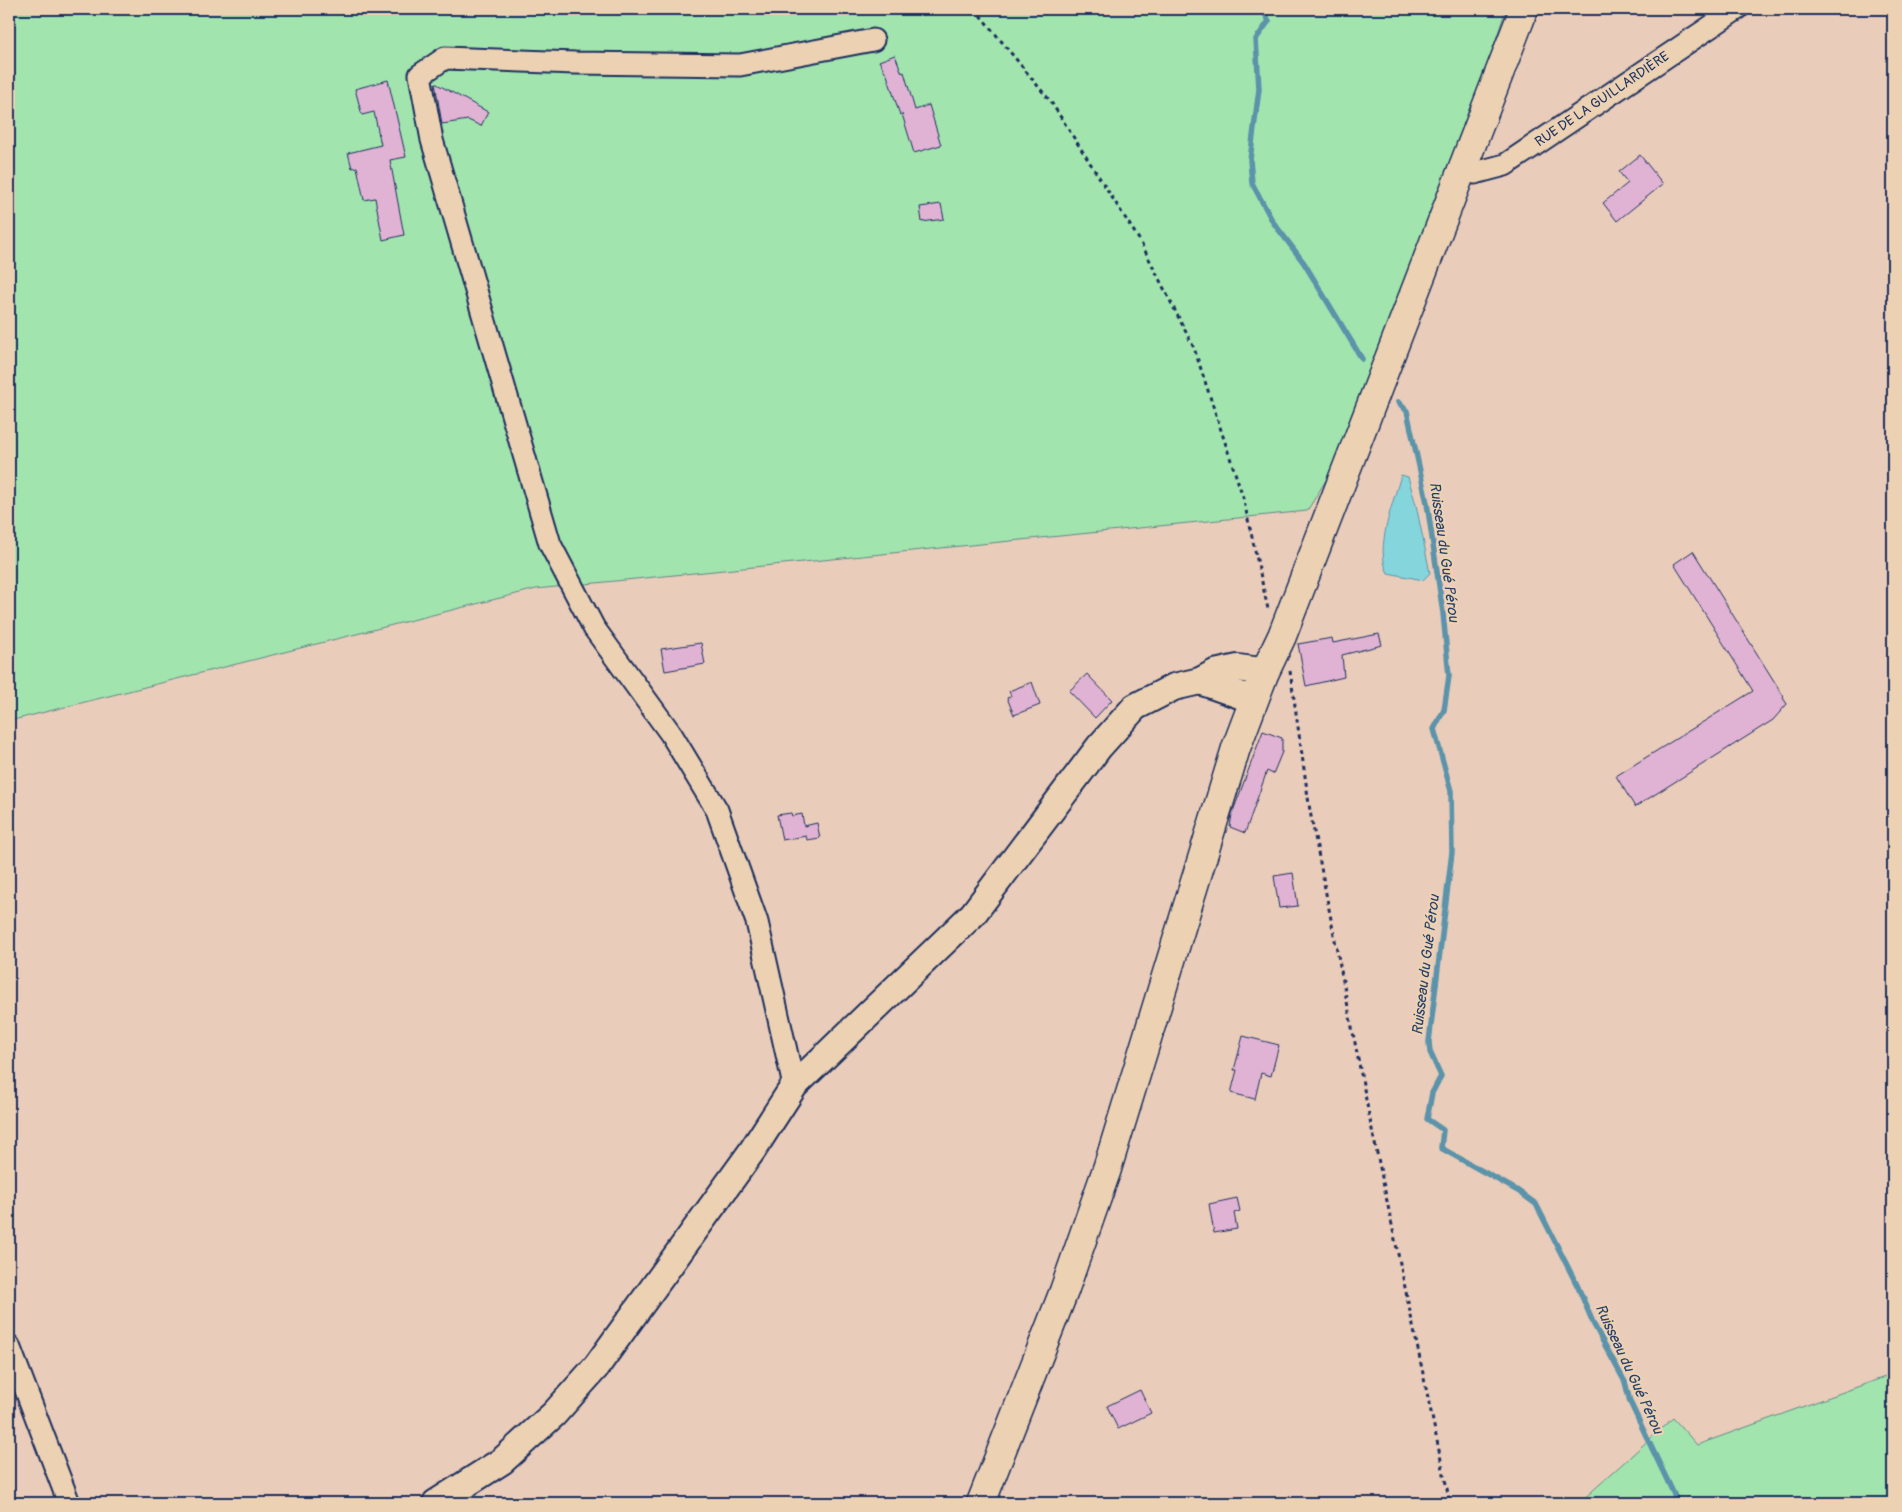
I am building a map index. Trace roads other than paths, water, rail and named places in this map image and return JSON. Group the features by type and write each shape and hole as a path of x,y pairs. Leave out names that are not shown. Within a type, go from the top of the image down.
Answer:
{"main road":[{"path":"981,1503 1064,1291 1107,1169 1236,748 1524,9"}],"street":[{"name":"RUE DE LA GUILLARDIÈRE","path":"1462,170 1475,173 1505,165 1737,9"},
{"path":"794,1086 757,922 718,810 672,734 594,628 550,544 432,140 420,75 445,58 740,66 873,40"},
{"path":"436,1503 502,1461 554,1414 596,1367 752,1151 794,1086 973,914 1099,747 1135,707 1174,687 1200,681 1215,674 1238,668 1264,674"},
{"path":"1200,681 1254,700"},
{"path":"9,1346 69,1503"}],"water":[{"path":"1401,475 1408,477 1416,505 1430,573 1423,580 1388,573 1384,563 1384,538"}],"waterway":[{"name":"Ruisseau du Gué Pérou","path":"1262,9 1269,21 1256,39 1259,89 1250,160 1252,183 1273,222 1304,263 1362,359"},
{"name":"Ruisseau du Gué Pérou","path":"1398,402 1407,411 1427,503 1443,613 1449,676 1444,710 1434,729 1451,791 1452,852 1429,1042 1430,1052 1441,1076 1432,1093 1427,1119 1443,1130 1441,1148 1518,1191 1536,1204 1578,1287 1594,1325 1625,1382 1630,1402 1678,1503"}]}
